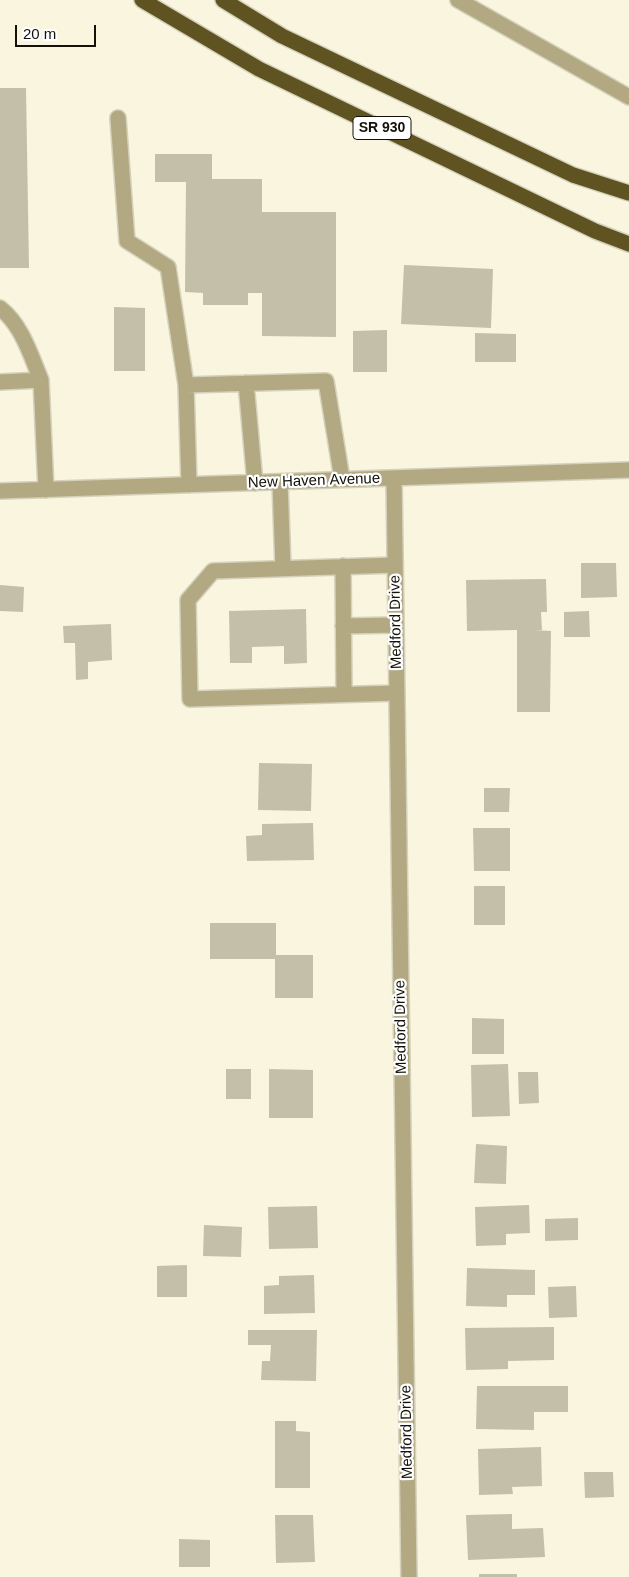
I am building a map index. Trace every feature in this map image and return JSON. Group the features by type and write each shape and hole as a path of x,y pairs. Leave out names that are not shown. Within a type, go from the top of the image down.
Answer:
{"highway":[{"name":"SR 930","path":"142,0 259,70 595,231 629,244"},
{"name":"SR 930","path":"223,0 282,36 565,171 629,193"}],"street":[{"path":"461,1 629,97"},
{"path":"118,118 127,242 168,267 186,385 189,485"},
{"path":"0,308 6,313 22,336 41,380 46,490"},
{"path":"0,382 41,380"},
{"path":"186,385 326,381 342,480"},
{"path":"246,383 255,483"},
{"name":"New Haven Avenue","path":"0,491 629,470"},
{"name":"Medford Drive","path":"394,478 409,1577"},
{"path":"280,482 283,568"},
{"path":"395,565 213,571 188,600 190,699 397,693"},
{"path":"343,566 344,694"},
{"path":"343,626 396,625"}],"building":[{"path":"0,88 26,88 29,268 0,268"},
{"path":"155,154 212,154 212,179 262,179 262,212 336,212 336,337 262,336 262,293 248,293 248,305 203,305 203,293 185,292 186,182 155,182"},
{"path":"404,265 493,269 491,328 401,324"},
{"path":"114,307 145,308 145,371 114,371"},
{"path":"387,330 387,372 353,372 353,331"},
{"path":"475,333 516,334 516,362 475,362"},
{"path":"581,563 616,563 617,597 581,598"},
{"path":"546,579 547,612 541,612 542,630 535,630 551,631 550,712 517,712 517,630 467,631 466,580"},
{"path":"0,585 24,587 23,612 0,611"},
{"path":"306,609 307,663 284,664 284,646 252,647 252,663 230,663 229,611"},
{"path":"589,611 590,637 564,637 564,612"},
{"path":"111,624 112,660 88,662 88,679 76,680 75,643 64,643 63,626"},
{"path":"259,763 312,764 311,811 258,810"},
{"path":"484,788 510,788 509,812 484,812"},
{"path":"313,823 314,860 247,861 246,836 262,835 262,824"},
{"path":"473,828 510,828 510,871 474,871"},
{"path":"474,886 505,886 505,925 474,925"},
{"path":"210,923 276,923 276,955 313,955 313,998 275,998 275,959 210,959"},
{"path":"472,1018 504,1019 504,1054 472,1054"},
{"path":"508,1064 510,1116 472,1117 471,1065"},
{"path":"226,1069 251,1069 251,1099 226,1099"},
{"path":"269,1069 313,1070 313,1118 269,1118"},
{"path":"518,1072 538,1072 539,1103 519,1104"},
{"path":"476,1144 507,1146 506,1184 474,1183"},
{"path":"529,1205 530,1233 506,1234 506,1245 476,1246 475,1207"},
{"path":"317,1206 318,1248 269,1249 268,1207"},
{"path":"578,1218 578,1240 545,1241 545,1219"},
{"path":"204,1225 242,1227 241,1257 203,1256"},
{"path":"187,1265 187,1297 157,1297 157,1266"},
{"path":"467,1268 535,1270 535,1295 507,1295 507,1307 466,1306"},
{"path":"314,1275 315,1313 264,1314 264,1286 279,1285 279,1276"},
{"path":"576,1286 577,1317 549,1318 548,1287"},
{"path":"554,1327 554,1360 508,1361 508,1369 466,1370 465,1328"},
{"path":"248,1330 317,1330 316,1381 261,1380 262,1361 270,1361 271,1345 248,1345"},
{"path":"477,1386 568,1386 568,1412 534,1412 534,1430 476,1429"},
{"path":"275,1421 296,1421 296,1431 310,1432 310,1488 275,1488"},
{"path":"541,1447 542,1486 512,1487 513,1494 479,1495 478,1449"},
{"path":"584,1472 613,1472 614,1497 585,1498"},
{"path":"512,1514 512,1529 543,1528 545,1557 468,1560 466,1515"},
{"path":"275,1515 313,1515 315,1562 276,1563"},
{"path":"179,1539 210,1540 210,1567 179,1567"},
{"path":"479,1574 517,1574 517,1577 479,1577"}]}
